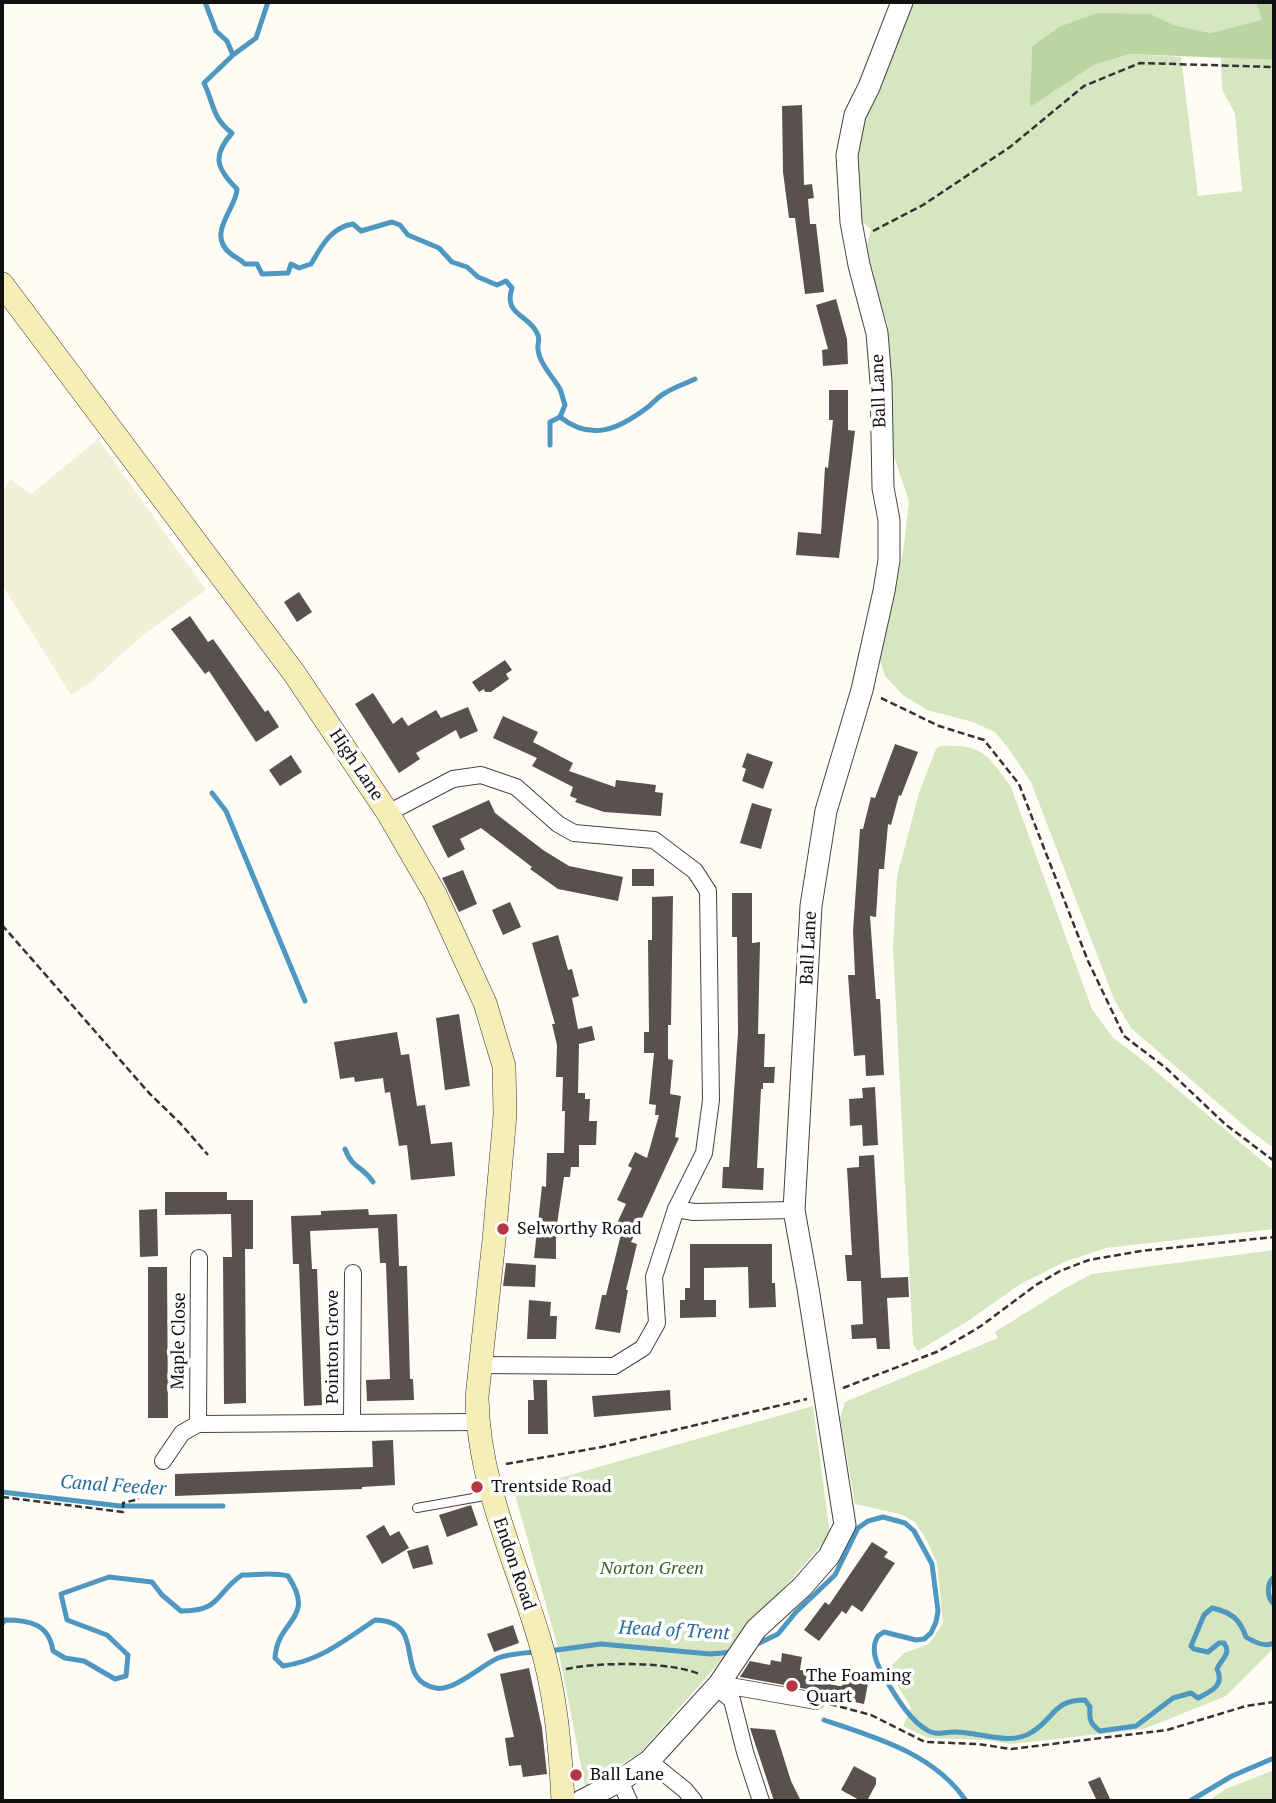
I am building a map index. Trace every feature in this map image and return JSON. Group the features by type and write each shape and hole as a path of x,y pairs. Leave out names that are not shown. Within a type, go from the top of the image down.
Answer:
{"main road":[{"name":"High Lane","path":"2,284 294,673 388,813 435,894 460,947 485,1003 505,1066 504,1129 485,1326"},
{"name":"Endon Road","path":"485,1326 477,1422 484,1468 490,1495 549,1672 560,1742 563,1801"}],"street":[{"name":"Ball Lane","path":"581,1801 620,1782 649,1761 721,1680 756,1629 802,1587 829,1556 845,1525 794,1210 811,906 826,811 862,690 889,560 889,520 882,475 881,382 877,333 854,241 847,155 855,115 902,2"},
{"path":"388,813 453,779 481,775 516,787 558,824 575,833 654,840 695,871 708,891 711,1100 704,1153 676,1209 654,1277 657,1323 643,1348 614,1366 480,1365"},
{"path":"676,1209 694,1212 794,1210"},
{"name":"Maple Close","path":"198,1424 199,1258"},
{"name":"Pointon Grove","path":"352,1422 353,1273"},
{"path":"163,1461 182,1433 198,1424 477,1422"},
{"path":"721,1680 816,1701"},
{"path":"721,1680 733,1700 745,1752 761,1801"},
{"path":"649,1761 685,1790 694,1801"},
{"path":"620,1782 629,1801"}],"lane":[{"path":"417,1508 490,1495"}],"path":[{"path":"854,241 923,205 1010,147 1084,86 1140,63 1274,67"},
{"path":"862,690 939,726 984,740 1019,784 1088,961 1124,1036 1166,1068 1225,1124 1274,1161"},
{"path":"2,925 149,1093 208,1155"},
{"path":"484,1468 602,1447 825,1394 939,1351 981,1326 1036,1285 1089,1259 1274,1237"},
{"path":"2,1497 123,1512 123,1503 139,1499"},
{"path":"549,1672 575,1667 645,1664 693,1671 721,1680"},
{"path":"816,1701 871,1715 925,1742 978,1744 1011,1749 1167,1730 1246,1706 1274,1702"}],"shaded area":[{"path":"98,439 206,590 143,635 90,683 71,695 2,585 2,494 10,479 31,494"}],"green space":[{"path":"909,2 1256,2 1263,20 1210,33 1174,25 1151,14 1059,27 1032,46 1031,106 1094,65 1130,54 1181,57 1198,196 1242,191 1235,113 1222,90 1221,58 1274,60 1274,1148 1248,1129 1131,1028 1114,999 1031,782 995,732 973,722 927,710 903,695 885,676 878,654 903,553 909,501 894,457 889,398 888,326 865,252 871,229 863,223 852,179 862,121"},
{"path":"1256,2 1274,2 1274,60 1130,54 1094,65 1030,107 1032,46 1059,27 1097,13 1151,14 1174,25 1210,33 1262,20"},
{"path":"940,746 966,747 983,753 1011,787 1092,1009 1113,1038 1274,1171 1274,1229 1106,1248 1064,1262 1019,1285 968,1321 918,1351 913,1344 893,947 897,876 919,793 936,749"},
{"path":"1274,1250 1274,1648 1226,1696 1144,1729 1011,1744 986,1740 928,1738 903,1726 911,1708 888,1669 904,1653 929,1644 943,1623 937,1563 915,1522 900,1514 855,1504 840,1418 845,1402 998,1338 995,1332 1092,1274"},
{"name":"Norton Green","path":"813,1406 830,1535 640,1753 585,1786 558,1648 514,1491"},
{"path":"1274,1770 1274,1801 1208,1801 1226,1789"}],"building":[{"path":"802,105 804,185 812,184 814,198 808,199 810,224 816,224 824,292 805,294 795,218 789,218 783,172 782,106"},
{"path":"836,299 847,339 848,364 823,366 822,350 828,349 816,305"},
{"path":"829,390 848,390 848,430 855,431 839,558 796,555 798,532 821,534 825,467 828,468 833,420 829,420"},
{"path":"299,592 312,612 297,622 284,602"},
{"path":"190,616 208,642 213,639 265,712 268,710 279,727 256,742 209,671 205,674 171,629"},
{"path":"505,660 512,670 506,674 509,679 491,692 485,692 484,689 479,692 472,682"},
{"path":"373,693 393,724 402,717 408,726 436,710 441,718 468,707 478,731 460,739 456,730 416,753 420,759 399,773 355,704"},
{"path":"503,716 538,732 533,742 573,763 569,771 615,787 616,780 656,785 655,792 663,793 661,816 604,812 575,802 577,799 570,796 573,787 532,766 537,758 493,738"},
{"path":"895,744 918,752 901,796 899,795 891,825 888,824 884,869 879,869 876,917 870,916 876,999 880,999 884,1075 866,1076 865,1055 854,1056 848,975 855,975 853,931 860,829 863,829 871,797 875,798"},
{"path":"747,753 773,762 763,789 742,781 746,769 742,767"},
{"path":"291,755 302,772 280,786 269,770"},
{"path":"489,800 495,813 543,850 569,866 623,877 618,901 558,889 481,828 460,839 465,849 448,858 432,826"},
{"path":"752,803 772,809 761,849 740,843"},
{"path":"632,869 654,869 654,886 632,886"},
{"path":"463,870 477,904 459,912 442,878"},
{"path":"732,893 752,893 752,943 760,942 758,1034 765,1034 764,1067 775,1067 774,1083 763,1083 761,1089 757,1168 764,1168 763,1190 722,1188 723,1167 729,1167 738,1033 737,937 732,937"},
{"path":"673,896 668,1059 673,1060 670,1094 681,1096 675,1137 679,1138 631,1242 637,1244 626,1290 620,1333 595,1329 602,1295 606,1295 623,1226 617,1223 626,1204 617,1200 632,1168 628,1166 635,1152 647,1158 659,1115 655,1115 656,1105 649,1104 654,1053 644,1053 644,1032 649,1032 648,940 652,940 652,897"},
{"path":"510,902 521,927 503,935 492,910"},
{"path":"558,935 568,970 572,969 579,996 572,998 578,1029 592,1026 595,1040 579,1044 578,1093 585,1093 585,1099 590,1099 589,1121 597,1121 596,1145 579,1145 579,1167 571,1167 570,1177 564,1177 556,1231 556,1259 534,1258 542,1186 546,1187 547,1153 564,1153 565,1111 562,1111 563,1077 556,1077 557,1045 552,1024 555,1024 532,943"},
{"path":"459,1014 470,1086 445,1090 436,1018"},
{"path":"397,1032 401,1055 409,1054 417,1106 425,1105 431,1144 452,1142 455,1176 411,1180 407,1145 399,1146 390,1092 385,1093 383,1078 355,1082 354,1077 340,1079 334,1042"},
{"path":"875,1087 878,1145 863,1146 862,1125 850,1126 849,1099 863,1098 862,1088"},
{"path":"874,1155 881,1278 908,1277 909,1297 887,1298 890,1349 877,1349 876,1338 852,1339 851,1325 863,1324 861,1281 847,1281 845,1255 852,1255 847,1168 859,1167 859,1156"},
{"path":"165,1192 227,1192 227,1200 253,1200 253,1249 245,1249 246,1403 224,1404 223,1257 232,1257 231,1214 165,1215"},
{"path":"157,1209 158,1256 140,1257 139,1210"},
{"path":"368,1209 369,1215 397,1214 399,1266 407,1266 410,1379 413,1379 414,1400 367,1401 366,1380 390,1379 386,1263 380,1263 378,1228 310,1231 312,1269 317,1269 322,1405 304,1406 299,1264 293,1264 291,1216 321,1215 321,1211"},
{"path":"690,1244 772,1244 772,1283 775,1283 776,1307 749,1308 748,1267 704,1268 704,1300 716,1300 716,1317 680,1318 680,1300 685,1300 685,1288 690,1288"},
{"path":"506,1263 536,1265 535,1287 503,1286"},
{"path":"148,1267 167,1267 168,1418 148,1418"},
{"path":"529,1300 551,1302 550,1316 557,1316 556,1339 527,1339"},
{"path":"533,1380 547,1380 548,1434 528,1434 528,1400 534,1400"},
{"path":"670,1390 671,1410 594,1417 592,1396"},
{"path":"393,1440 395,1485 362,1489 175,1496 175,1474 373,1467 372,1441"},
{"path":"471,1505 478,1525 447,1537 439,1515"},
{"path":"384,1525 390,1536 399,1531 409,1548 382,1564 366,1536"},
{"path":"872,1542 888,1552 884,1557 895,1563 862,1612 852,1605 846,1614 842,1611 819,1641 804,1630 825,1602 829,1605"},
{"path":"428,1545 433,1564 413,1569 407,1551"},
{"path":"513,1625 519,1643 494,1652 487,1634"},
{"path":"782,1653 802,1657 800,1670 807,1671 806,1679 842,1686 844,1679 853,1681 855,1670 870,1673 864,1704 825,1696 818,1691 740,1677 750,1661 770,1665 771,1660 781,1662"},
{"path":"529,1668 542,1728 547,1774 523,1777 521,1765 509,1766 505,1738 514,1737 500,1674"},
{"path":"750,1728 775,1730 791,1781 801,1801 774,1801"},
{"path":"854,1766 876,1778 876,1784 867,1801 861,1801 841,1790"},
{"path":"1100,1777 1111,1801 1097,1801 1088,1782"}],"waterway":[{"path":"205,2 216,31 227,41 233,55"},
{"path":"268,2 256,38 233,55 204,83 217,116 232,133 219,155 221,168 237,189 221,230 224,246 245,264 257,264 262,274 288,273 291,264 299,268 311,264 333,233 345,226 353,224 361,231 392,222 400,225 408,235 439,248 452,262 467,267 478,277 497,285 506,281 512,288 511,304 538,335 541,359 560,389 565,405 560,417 550,422 550,445"},
{"path":"560,417 583,429 605,430 627,421 663,394 695,379"},
{"path":"212,793 226,811 305,1001"},
{"path":"345,1149 351,1161 373,1182"},
{"name":"Canal Feeder","path":"2,1492 120,1506 223,1506"},
{"name":"Head of Trent","path":"753,1646 778,1634 796,1612 835,1575 858,1528 868,1521 883,1517 905,1523 914,1531 932,1564 938,1611 931,1633 924,1639 916,1640 884,1632 878,1636 874,1648 876,1661 905,1710 921,1726 933,1733 962,1732 1014,1738 1040,1727 1060,1706 1085,1700 1090,1707 1091,1721 1100,1731 1136,1726 1173,1698 1191,1693 1198,1698 1218,1684 1217,1669 1227,1650 1224,1643 1219,1643 1208,1652 1191,1646 1204,1615 1212,1608 1234,1617 1249,1639 1263,1645 1274,1643"},
{"name":"Head of Trent","path":"2,1624 5,1620 14,1620 37,1625 47,1635 53,1651 65,1658 84,1661 115,1679 126,1676 128,1655 107,1635 67,1620 61,1594 109,1577 152,1582 162,1595 181,1611 194,1610 204,1608 217,1600 242,1575 277,1574 288,1576 298,1602 297,1611 277,1645 275,1658 283,1666 320,1655 375,1620 392,1623 401,1630 407,1640 415,1674 423,1683 436,1688 451,1686 498,1658 535,1652"},
{"name":"Head of Trent","path":"1274,1577 1268,1591 1274,1604"},
{"name":"Head of Trent","path":"549,1651 601,1644 710,1654 734,1652"},
{"name":"Canal Feeder","path":"824,1720 903,1749 921,1759 938,1771 966,1801"},
{"name":"Canal Feeder","path":"1190,1801 1232,1776 1274,1758"}],"place":[{"name":"Selworthy Road","path":"503,1229"},
{"name":"Trentside Road","path":"477,1487"},
{"name":"The Foaming Quart","path":"792,1686"},
{"name":"Ball Lane","path":"576,1775"}]}
